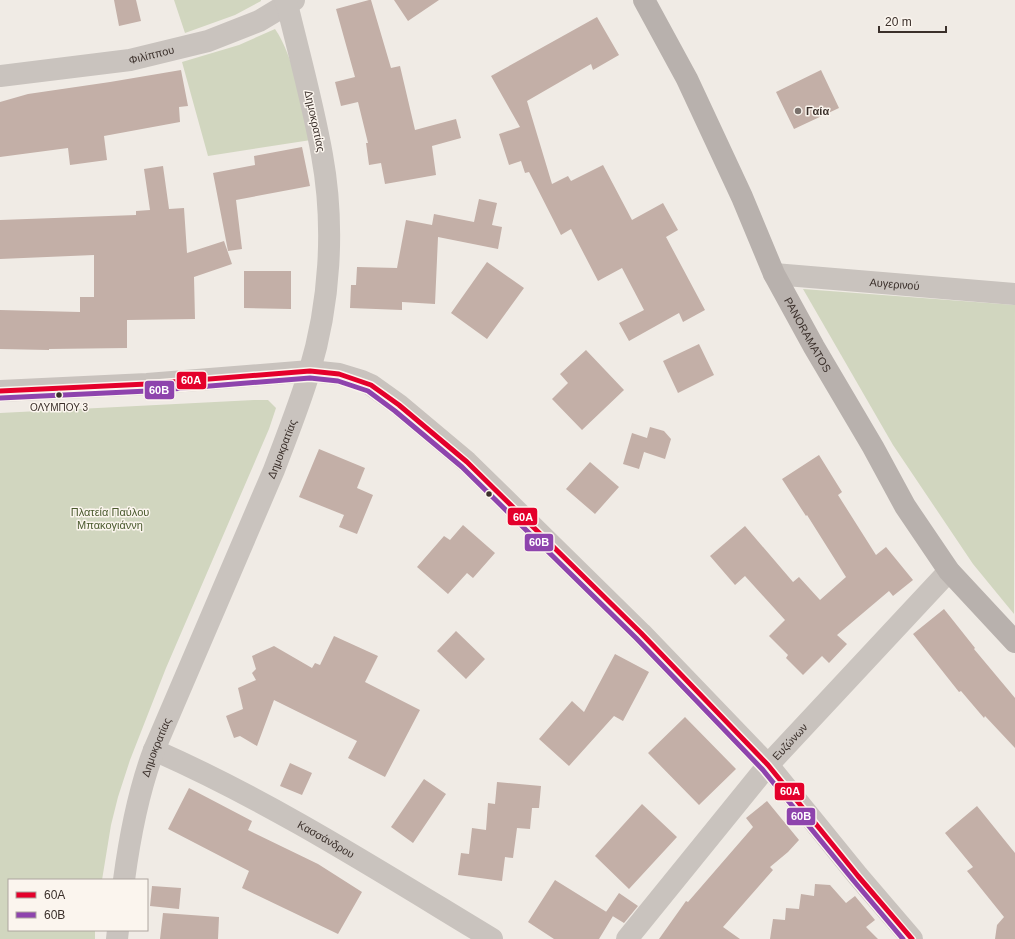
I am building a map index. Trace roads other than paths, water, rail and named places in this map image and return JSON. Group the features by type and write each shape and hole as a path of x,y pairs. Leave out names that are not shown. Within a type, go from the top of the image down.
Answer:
{"main road":[{"name":"PANORAMATOS","path":"644,0 687,79 742,197 774,274 905,506 949,571 1015,642"}],"street":[{"name":"Φιλίππου","path":"0,76 130,60 208,41 259,21 289,1"},
{"name":"Δημοκρατίας","path":"124,879 137,802 146,771 274,470 310,372 324,304 329,253 328,210 322,155 297,46 289,1"},
{"name":"Αυγερινού","path":"774,274 1015,294"},
{"path":"0,391 147,384 310,372 339,374 371,385 399,405 467,462 607,598 768,765 858,876 912,939"},
{"name":"Ευζώνων","path":"627,939 768,765 949,571"},
{"name":"Κασσάνδρου","path":"154,750 186,764 285,816 492,939"}],"place":[{"name":"Γαία","path":"798,111"},
{"name":"ΟΛΥΜΠΟΥ 3","path":"59,395"}],"park label":[{"name":"Πλατεία Παύλου Μπακογιάννη","path":"110,518"}]}
